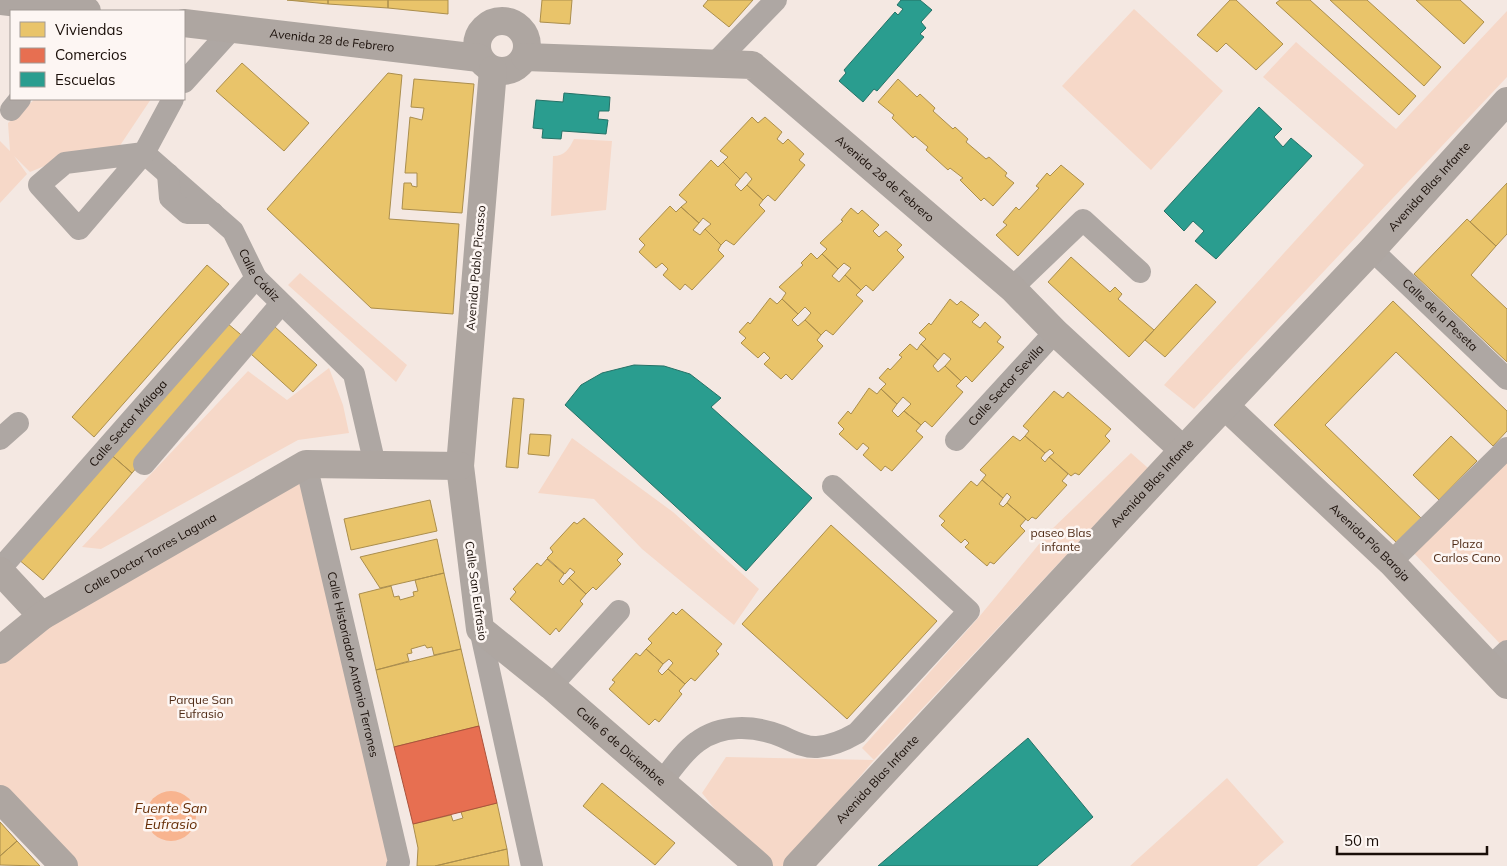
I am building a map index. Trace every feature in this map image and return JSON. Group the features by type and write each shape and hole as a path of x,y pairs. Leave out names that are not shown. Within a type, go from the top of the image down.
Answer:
{"street":[{"path":"715,63 776,0"},
{"path":"0,1 78,10"},
{"path":"506,10 520,27 527,41 525,57 515,68 500,72 487,71 477,51 479,35 506,10"},
{"name":"Avenida 28 de Febrero","path":"185,23 232,29 487,71"},
{"path":"185,81 232,29"},
{"name":"Avenida 28 de Febrero","path":"525,57 752,65 1012,288 1055,332 1182,450"},
{"name":"Avenida Pablo Picasso","path":"460,466 487,71"},
{"name":"Calle Cádiz","path":"172,100 144,153 233,231 256,278 354,374 375,465"},
{"name":"Avenida Blas Infante","path":"797,866 1182,450 1505,108"},
{"path":"1012,288 1083,220 1140,272"},
{"name":"Calle de la Peseta","path":"1372,250 1507,379"},
{"name":"Calle Sector Málaga","path":"0,570 256,278"},
{"path":"144,464 281,304"},
{"name":"Calle Sector Sevilla","path":"956,440 1055,332"},
{"name":"Avenida Pío Baroja","path":"1225,406 1501,668"},
{"path":"0,439 18,423"},
{"path":"1391,562 1507,448"},
{"path":"306,464 460,466"},
{"name":"Calle Doctor Torres Laguna","path":"0,650 42,616 306,464"},
{"name":"Calle Historiador Antonio Terrones","path":"306,464 400,862 397,866"},
{"name":"Calle San Eufrasio","path":"460,466 480,629 532,866"},
{"path":"661,783 696,742 714,732 734,727 764,730 798,745 817,747 843,741 857,733 968,611 833,486"},
{"path":"0,570 42,616"},
{"path":"550,686 619,611"},
{"name":"Calle 6 de Diciembre","path":"480,629 550,686 759,866"},
{"path":"0,799 64,866"}],"green space":[{"path":"1134,9 1223,91 1151,170 1062,86"},
{"path":"1507,11 1507,77 1194,409 1164,385 1364,165 1263,77 1296,42 1396,129"},
{"path":"34,100 150,100 117,150 47,165 30,172 14,156 27,174 0,203 0,141 10,151 8,123"},
{"path":"574,139 612,141 606,210 551,216 553,156 561,155 566,151"},
{"path":"300,273 407,365 396,382 288,285"},
{"path":"329,368 343,405 349,433 298,440 101,549 82,547 248,371 287,400"},
{"path":"572,438 673,512 759,589 734,625 642,549 594,499 538,493"},
{"name":"paseo Blas infante","path":"1131,453 1148,468 874,760 862,748 979,617 1049,532"},
{"name":"Plaza Carlos Cano","path":"1507,456 1507,651 1410,549"},
{"name":"Parque San Eufrasio","path":"306,464 397,866 65,866 0,797 0,650"},
{"path":"726,757 874,760 784,866 773,866 721,817 702,793"},
{"path":"1227,778 1284,842 1257,866 1130,866"}],"water":[{"name":"Fuente San Eufrasio","path":"171,791 180,793 191,802 196,816 194,825 185,836 171,841 162,839 151,830 146,816 148,807 157,796"}],"building: Viviendas":[{"path":"287,0 328,0 328,4"},
{"path":"328,0 388,0 388,8 328,4"},
{"path":"388,0 448,0 448,14 388,8"},
{"path":"542,0 572,0 570,24 540,22"},
{"path":"708,0 753,0 729,27 703,6"},
{"path":"1230,0 1236,0 1283,44 1256,70 1226,43 1217,52 1197,35"},
{"path":"1280,0 1310,0 1416,96 1399,115 1276,3"},
{"path":"1330,0 1367,0 1441,67 1424,86"},
{"path":"1416,0 1460,0 1484,22 1464,44"},
{"path":"242,63 309,123 284,151 216,91"},
{"path":"388,73 402,75 389,219 459,224 453,314 371,308 267,209"},
{"path":"414,79 474,84 462,213 402,209 404,183 411,183 412,186 417,187 417,173 405,173 410,117 422,120 424,108 411,107"},
{"path":"898,79 917,97 920,94 935,108 933,111 953,129 955,127 968,139 966,142 986,159 989,157 1007,173 1005,176 1014,183 993,206 984,198 981,201 960,180 963,178 950,168 948,170 926,150 928,147 915,136 913,138 892,118 894,115 878,102"},
{"path":"752,117 758,123 765,117 782,132 777,139 783,144 788,139 804,154 799,160 805,165 775,201 768,195 763,200 747,185 752,179 746,172 740,179 723,162 728,157 720,151"},
{"path":"711,160 718,167 723,162 740,179 735,185 741,191 747,185 763,200 759,205 765,211 734,245 726,240 721,245 705,229 711,224 703,218 699,223 681,207 687,202 679,195"},
{"path":"1061,165 1084,184 1018,256 996,235 1007,225 1003,222 1016,207 1019,210 1039,188 1036,186 1047,173 1050,176"},
{"path":"1507,183 1507,234 1496,246 1470,222"},
{"path":"670,206 676,212 681,207 699,223 693,230 700,235 705,229 721,245 718,250 724,256 692,290 685,284 680,290 663,275 668,269 662,263 656,268 639,252 645,245 639,239"},
{"path":"851,208 858,214 862,210 879,225 873,231 879,237 886,231 902,245 897,250 904,257 873,291 866,285 861,290 845,275 851,268 844,263 838,269 822,254 827,249 820,243 843,221 841,220"},
{"path":"1467,219 1496,246 1471,275 1507,309 1507,362 1414,274"},
{"path":"811,253 817,259 822,254 838,269 832,276 839,282 845,275 861,290 856,295 863,301 833,335 826,330 821,335 805,320 811,313 805,307 798,314 782,299 786,293 779,287 803,265 801,263"},
{"path":"1071,257 1110,292 1115,287 1122,294 1118,299 1154,330 1129,357 1048,282"},
{"path":"207,265 229,284 94,437 72,417"},
{"path":"1196,284 1216,302 1165,357 1145,340"},
{"path":"770,298 777,304 782,299 798,314 792,320 798,326 805,320 821,335 817,340 823,346 792,380 786,374 781,379 764,364 770,358 764,352 758,358 741,343 746,338 739,332 748,322 750,324"},
{"path":"950,299 957,305 961,301 979,315 972,322 980,328 985,322 1001,337 997,342 1004,347 972,382 966,376 961,381 945,366 951,359 944,353 938,360 921,344 926,339 919,333 929,323 931,325"},
{"path":"1393,301 1507,411 1507,431 1493,446 1396,352 1325,425 1422,519 1398,544 1274,425"},
{"path":"221,318 246,339 132,473 108,452"},
{"path":"275,327 317,365 293,392 251,354"},
{"path":"910,344 917,350 921,344 938,360 933,366 938,372 945,366 961,381 956,386 963,392 932,427 925,421 921,425 904,411 911,404 903,397 897,404 881,389 886,384 879,378 888,368 890,370 902,357 899,355"},
{"path":"869,388 877,394 881,389 897,404 892,411 898,417 904,411 921,425 916,431 923,437 892,471 885,466 881,471 863,455 869,448 863,443 857,450 839,434 844,429 838,423 848,411 851,414"},
{"path":"1054,391 1063,398 1068,392 1111,429 1105,436 1110,441 1079,475 1075,473 1071,476 1049,457 1054,453 1050,449 1045,453 1025,436 1029,431 1023,426"},
{"path":"513,398 524,399 518,468 506,467"},
{"path":"530,434 551,435 549,456 528,454"},
{"path":"1013,436 1020,441 1025,436 1045,453 1041,458 1045,462 1049,457 1068,474 1062,481 1067,485 1036,519 1032,517 1028,521 1007,503 1011,497 1007,493 1003,498 982,480 986,475 980,470"},
{"path":"1451,436 1477,461 1439,500 1413,475"},
{"path":"108,452 132,473 43,580 18,559"},
{"path":"982,480 1003,498 999,504 1003,507 1007,503 1026,519 1020,526 1025,531 994,564 990,562 987,566 965,547 969,543 965,539 961,543 941,525 945,521 939,516 971,481 977,486"},
{"path":"430,500 437,531 351,550 344,519"},
{"path":"584,518 623,554 617,560 621,564 596,590 593,587 586,594 569,578 575,572 570,568 565,574 547,558 553,552 550,548 574,522 577,524"},
{"path":"831,525 937,621 847,719 742,624"},
{"path":"437,539 444,573 415,580 380,588 360,557"},
{"path":"547,559 564,574 559,581 563,585 569,578 586,594 580,601 583,604 559,632 556,628 550,635 510,599 516,592 513,589 537,563 541,566"},
{"path":"444,573 461,649 434,655 432,647 427,648 425,645 411,649 412,653 407,654 409,661 376,670 359,594 391,586 394,597 399,596 400,600 414,596 413,592 418,591 415,580"},
{"path":"682,609 722,644 716,651 719,654 695,681 691,678 685,684 668,669 673,663 669,659 663,664 646,649 652,643 648,639 673,612 676,615"},
{"path":"461,649 479,726 394,747 376,670"},
{"path":"646,649 663,664 658,671 662,675 668,669 685,684 679,691 682,694 659,722 655,719 649,725 609,689 615,682 612,680 636,653 640,656"},
{"path":"602,783 675,843 655,865 583,806"},
{"path":"497,803 507,849 435,866 417,866 418,848 413,824 451,815 453,821 463,818 461,812"},
{"path":"0,822 17,841 0,856"},
{"path":"17,841 40,866 0,865 0,856"},
{"path":"507,849 509,866 435,866"}],"building: Comercios":[{"path":"479,726 497,803 413,824 394,747"}],"building: Escuelas":[{"path":"901,0 920,0 932,10 921,22 926,28 920,34 924,37 877,91 874,89 863,102 839,81 846,73 844,70 895,12 898,15 903,9 897,5"},
{"path":"564,93 610,97 609,111 599,111 598,119 608,120 606,134 562,131 561,139 542,138 543,129 533,128 536,100 563,102"},
{"path":"1259,107 1282,129 1274,137 1283,147 1291,138 1312,156 1216,259 1195,241 1204,231 1193,221 1184,231 1164,211"},
{"path":"634,365 664,366 690,374 721,398 711,407 812,498 746,571 565,405 581,385 602,373"},
{"path":"1028,738 1093,817 1037,866 878,866"}]}
